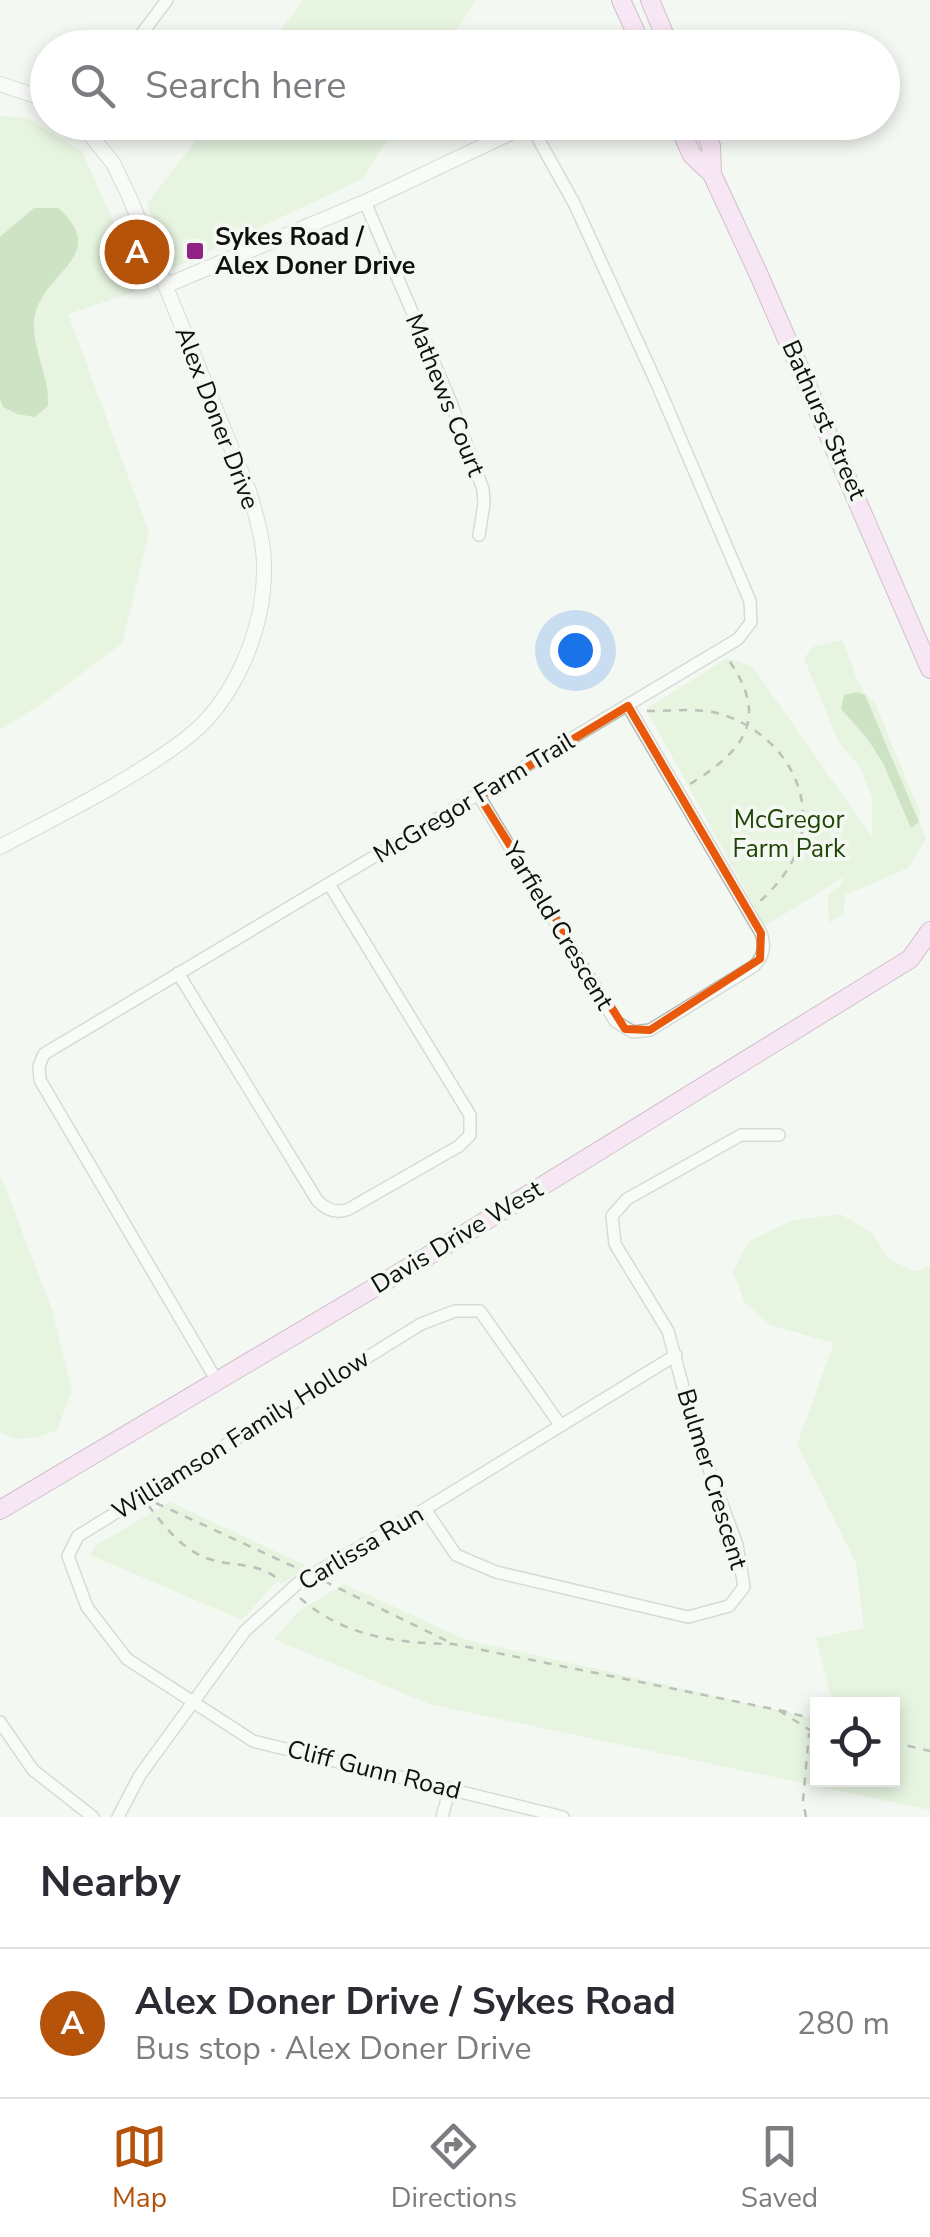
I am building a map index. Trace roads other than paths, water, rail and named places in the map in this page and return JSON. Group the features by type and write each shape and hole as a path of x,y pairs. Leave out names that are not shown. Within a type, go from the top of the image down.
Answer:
{"main road":[{"path":"621,0 635,30"},
{"path":"650,0 662,30"},
{"name":"Bathurst Street","path":"685,140 692,155 712,174 828,426 930,668"},
{"name":"Bathurst Street","path":"708,140 712,174"},
{"name":"Davis Drive West","path":"910,960 930,931"},
{"name":"Davis Drive West","path":"0,1510 452,1241 910,960 930,957"}],"street":[{"path":"144,30 167,0"},
{"path":"0,84 30,94"},
{"name":"Alex Doner Drive","path":"0,847 187,738 230,690 253,639 264,567 249,491 113,162 95,140"},
{"path":"165,286 365,202 496,140"},
{"name":"McGregor Farm Trail","path":"217,1381 39,1073 40,1060 48,1049 629,708 741,637 750,626 752,608 658,386 541,140"},
{"name":"Mathews Court","path":"365,202 450,400 483,489 479,535"},
{"name":"Yarfield Crescent","path":"479,796 615,1021 629,1031 650,1030 756,964 764,945 629,708"},
{"path":"178,973 322,1206 337,1212 349,1210 459,1146 470,1135 470,1116 329,884"},
{"name":"Bulmer Crescent","path":"425,1510 456,1555 496,1572 688,1616 729,1606 744,1587 737,1546 694,1428 668,1331 615,1244 612,1216 627,1199 740,1136 778,1134"},
{"name":"Williamson Family Hollow","path":"192,1704 128,1659 87,1607 68,1556 78,1536 420,1324 455,1311 480,1312 561,1426"},
{"name":"Carlissa Run","path":"118,1817 140,1775 245,1630 298,1583 425,1510 676,1355"},
{"name":"Cliff Gunn Road","path":"192,1704 221,1718 252,1741 563,1817"},
{"path":"0,1722 33,1770 93,1817"},
{"path":"442,1817 450,1788"}],"place":[{"name":"Sykes Road / Alex Doner Drive","path":"195,251"},
{"name":"Alex Doner Drive / Sykes Road","path":"137,252"}],"park label":[{"name":"McGregor Farm Park","path":"789,834"}]}
